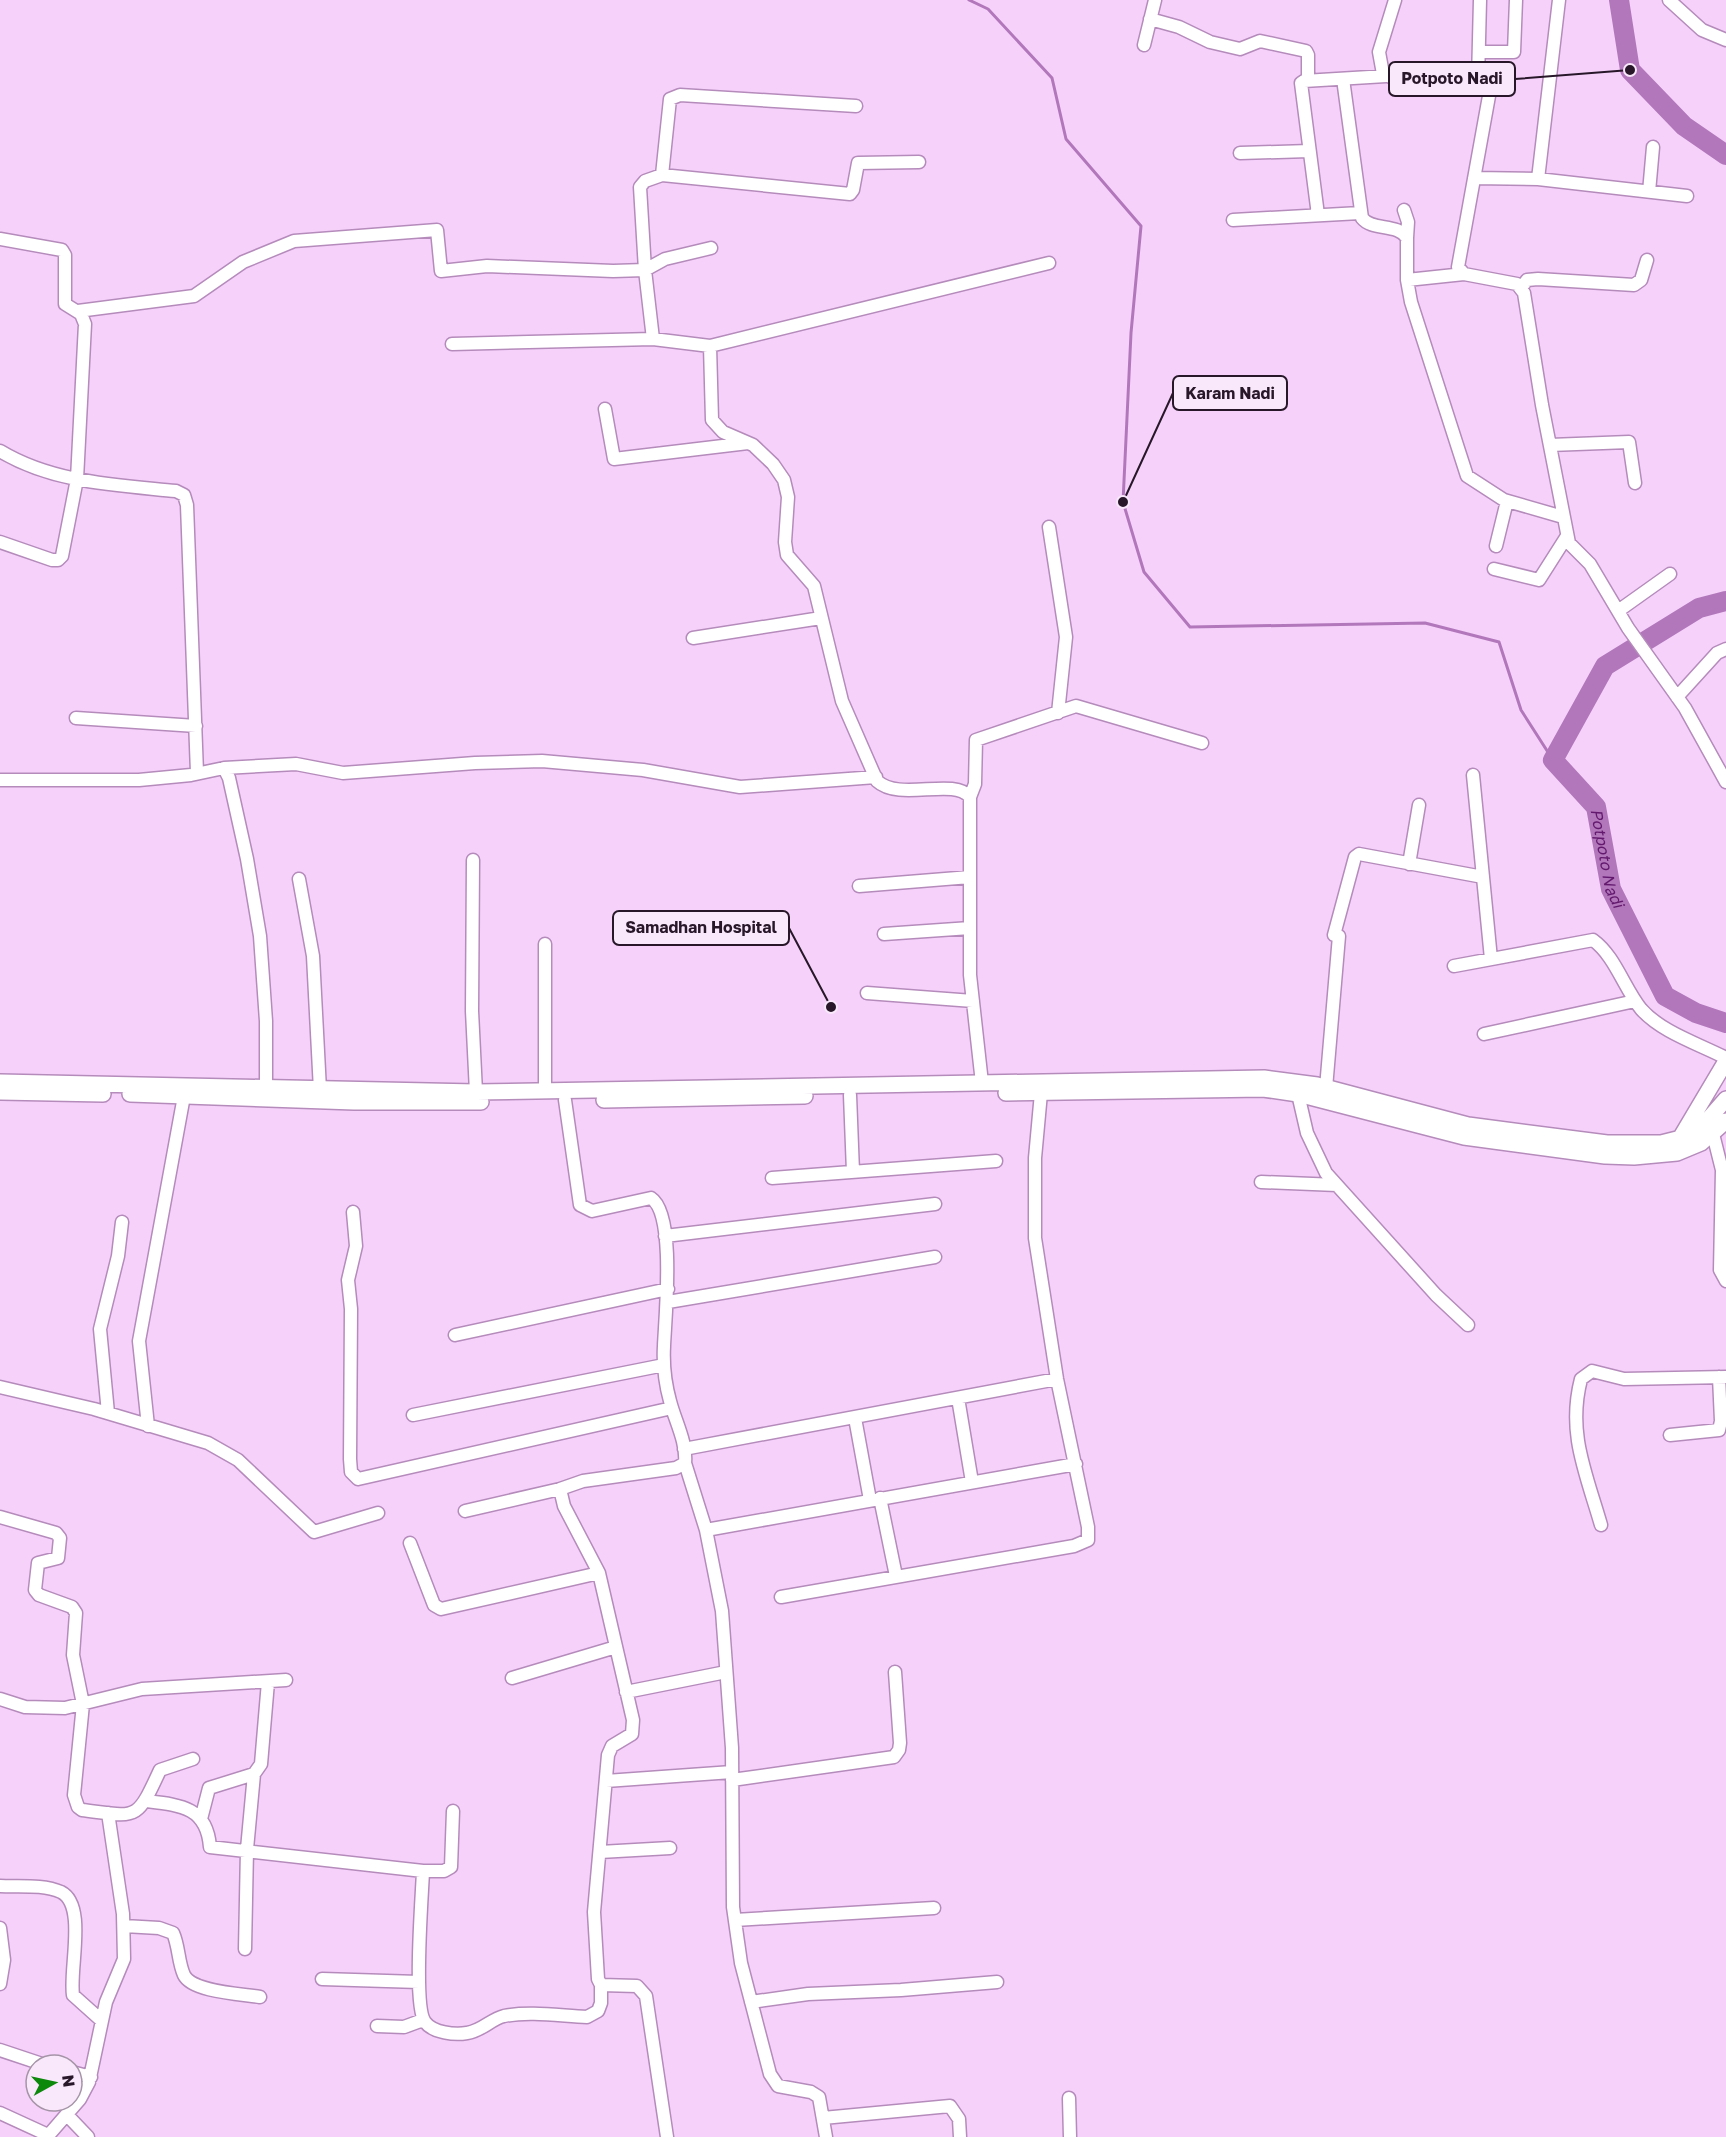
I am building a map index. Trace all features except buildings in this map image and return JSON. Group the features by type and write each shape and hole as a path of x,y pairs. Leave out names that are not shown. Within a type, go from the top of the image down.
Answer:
{"main road":[{"path":"1681,1138 1726,1060"},
{"path":"0,1082 266,1087 320,1090 354,1097 476,1092 1256,1078 1290,1080 1468,1125 1661,1149 1705,1123 1726,1099"},
{"path":"0,1092 565,1100 1263,1089 1298,1094 1423,1128 1498,1144 1605,1156 1689,1148 1713,1134 1726,1122"}],"street":[{"path":"1144,45 1155,0"},
{"path":"1386,76 1382,71 1379,52 1395,0"},
{"path":"1478,81 1480,0"},
{"path":"1479,52 1514,52 1516,0"},
{"path":"1538,179 1559,0"},
{"path":"1669,0 1702,30 1726,40"},
{"path":"1150,19 1179,27 1210,42 1242,50 1260,41 1306,51 1308,81"},
{"path":"1318,215 1302,82 1386,76 1478,81 1484,84 1489,96 1457,260 1459,271 1464,274"},
{"path":"1344,79 1360,213 1365,222 1401,232 1407,238"},
{"path":"662,175 667,104 675,95 856,106"},
{"path":"1649,192 1653,147"},
{"path":"1240,153 1309,151"},
{"path":"653,339 645,270 640,188 645,181 662,175 848,194 854,190 858,163 920,162"},
{"path":"1474,178 1538,179 1687,196"},
{"path":"1404,210 1408,222 1407,280 1411,302 1465,471 1472,481 1507,501 1563,518"},
{"path":"1233,220 1360,213"},
{"path":"78,311 194,296 243,262 294,241 437,230 440,269 443,272 487,266 613,271 645,270 665,259 711,248"},
{"path":"0,239 62,250 65,255 65,304 78,311 84,317 85,324 77,479 63,553 60,559 52,560 0,542"},
{"path":"1521,288 1527,280 1538,279 1634,285 1641,280 1647,260"},
{"path":"452,344 653,339 710,346 1049,263"},
{"path":"1407,280 1464,274 1509,280 1521,288 1570,546 1590,564 1628,628 1677,697 1726,782"},
{"path":"710,346 712,420 723,432 749,442 773,464 784,480 788,497 784,542 787,555 812,583 842,701 880,784 889,789 958,790 970,797"},
{"path":"605,410 614,459 749,442"},
{"path":"1550,445 1629,442 1635,483"},
{"path":"0,451 23,465 77,479 176,491 184,495 190,565 197,773"},
{"path":"1496,546 1507,501"},
{"path":"1048,527 1066,637 1058,713"},
{"path":"1494,568 1539,580 1568,536"},
{"path":"1618,611 1670,574"},
{"path":"693,638 821,618"},
{"path":"1677,697 1717,653 1726,649"},
{"path":"982,1083 973,1001 970,928 970,797 975,784 976,740 1080,707 1202,743"},
{"path":"76,718 196,726"},
{"path":"0,780 139,780 224,768 296,764 343,773 475,763 543,761 643,770 740,787 876,777"},
{"path":"224,768 229,778 244,844 258,925 266,1021 266,1087"},
{"path":"1473,775 1491,959"},
{"path":"1409,864 1419,805"},
{"path":"1326,1088 1337,935 1357,855 1483,877"},
{"path":"473,860 472,1011 476,1092"},
{"path":"859,886 970,878"},
{"path":"299,879 312,956 320,1090"},
{"path":"884,934 970,928"},
{"path":"1454,966 1593,940 1649,1017 1726,1060"},
{"path":"545,944 545,1091"},
{"path":"867,993 973,1001"},
{"path":"1484,1034 1635,1000"},
{"path":"781,1597 1083,1544 1088,1540 1089,1534 1076,1464 1057,1379 1034,1220 1035,1158 1041,1093"},
{"path":"1298,1094 1307,1133 1318,1160 1337,1185 1436,1295 1468,1325"},
{"path":"850,1095 853,1172"},
{"path":"148,1426 139,1341 184,1096"},
{"path":"565,1100 580,1205 591,1211 651,1198 659,1206 665,1236 668,1296 664,1365 672,1408 684,1449 685,1463 706,1530 722,1611 732,1776 732,1907 741,1963 773,2081 787,2089 815,2093 822,2106 826,2137"},
{"path":"1713,1134 1722,1170 1720,1270 1726,1281"},
{"path":"772,1178 996,1161"},
{"path":"1262,1182 1337,1185"},
{"path":"665,1236 935,1204"},
{"path":"353,1212 356,1246 348,1280 351,1329 350,1459 351,1472 358,1479 672,1408"},
{"path":"108,1413 100,1329 118,1256 122,1222"},
{"path":"455,1335 668,1296 935,1257"},
{"path":"413,1415 664,1365"},
{"path":"1601,1525 1575,1433 1576,1396 1581,1379 1592,1371 1624,1379 1722,1377 1722,1421 1719,1430 1671,1435"},
{"path":"684,1449 1057,1379"},
{"path":"0,1387 108,1413 208,1443 238,1460 314,1532 378,1514"},
{"path":"958,1398 972,1482"},
{"path":"855,1418 896,1576"},
{"path":"465,1511 560,1489 584,1481 676,1468 685,1463"},
{"path":"706,1530 1076,1464"},
{"path":"423,1871 419,1982 423,2020 430,2027 458,2034 482,2030 503,2017 587,2017 598,2012 601,2003 601,1984 596,1969 594,1912 608,1755 612,1746 632,1734 633,1719 599,1573 564,1506 560,1489"},
{"path":"0,1517 56,1533 60,1538 58,1558 38,1563 35,1590 39,1595 75,1610 73,1654 83,1704 75,1802 82,1810 126,1814 142,1808 160,1770 193,1759"},
{"path":"410,1544 434,1605 441,1609 599,1573"},
{"path":"512,1678 616,1647"},
{"path":"627,1692 726,1672"},
{"path":"606,1781 732,1776 894,1757 899,1750 900,1743 895,1672"},
{"path":"0,1699 25,1707 45,1708 83,1704 142,1689 286,1680"},
{"path":"245,1949 248,1851 254,1774 261,1764 268,1682"},
{"path":"201,1818 209,1788 254,1774"},
{"path":"146,1801 181,1806 201,1818 209,1829 210,1847 423,1871 444,1871 451,1867 453,1811"},
{"path":"0,2114 48,2136 80,2099 91,2077 102,2020 123,1959 124,1926 108,1813"},
{"path":"600,1852 670,1848"},
{"path":"0,1886 40,1888 61,1892 69,1898 75,1916 73,1995 102,2020"},
{"path":"735,1920 934,1908"},
{"path":"124,1926 159,1928 173,1933 185,1976 190,1982 215,1990 260,1997"},
{"path":"0,1928 4,1960 0,1984"},
{"path":"322,1978 419,1982"},
{"path":"751,2002 808,1994 901,1990 997,1982"},
{"path":"601,1984 638,1986 646,1996 667,2137"},
{"path":"377,2026 404,2027 423,2020"},
{"path":"0,2050 24,2058"},
{"path":"84,2075 91,2077"},
{"path":"1069,2097 1070,2137"},
{"path":"823,2118 950,2106 959,2120 960,2137"},
{"path":"67,2115 88,2137"}],"waterway":[{"path":"969,0 988,9 1052,78 1066,139 1141,226 1131,333 1123,502 1144,572 1190,627 1425,623 1499,642 1521,710 1553,760"},
{"name":"Potpoto Nadi","path":"1619,0 1630,70 1684,126 1726,155"},
{"name":"Potpoto Nadi","path":"1726,601 1699,608 1605,666 1553,760 1596,807 1611,889 1665,996 1696,1013 1726,1023"}],"place":[{"name":"Potpoto Nadi","path":"1630,70"},
{"name":"Karam Nadi","path":"1123,502"},
{"name":"Samadhan Hospital","path":"831,1007"}]}
